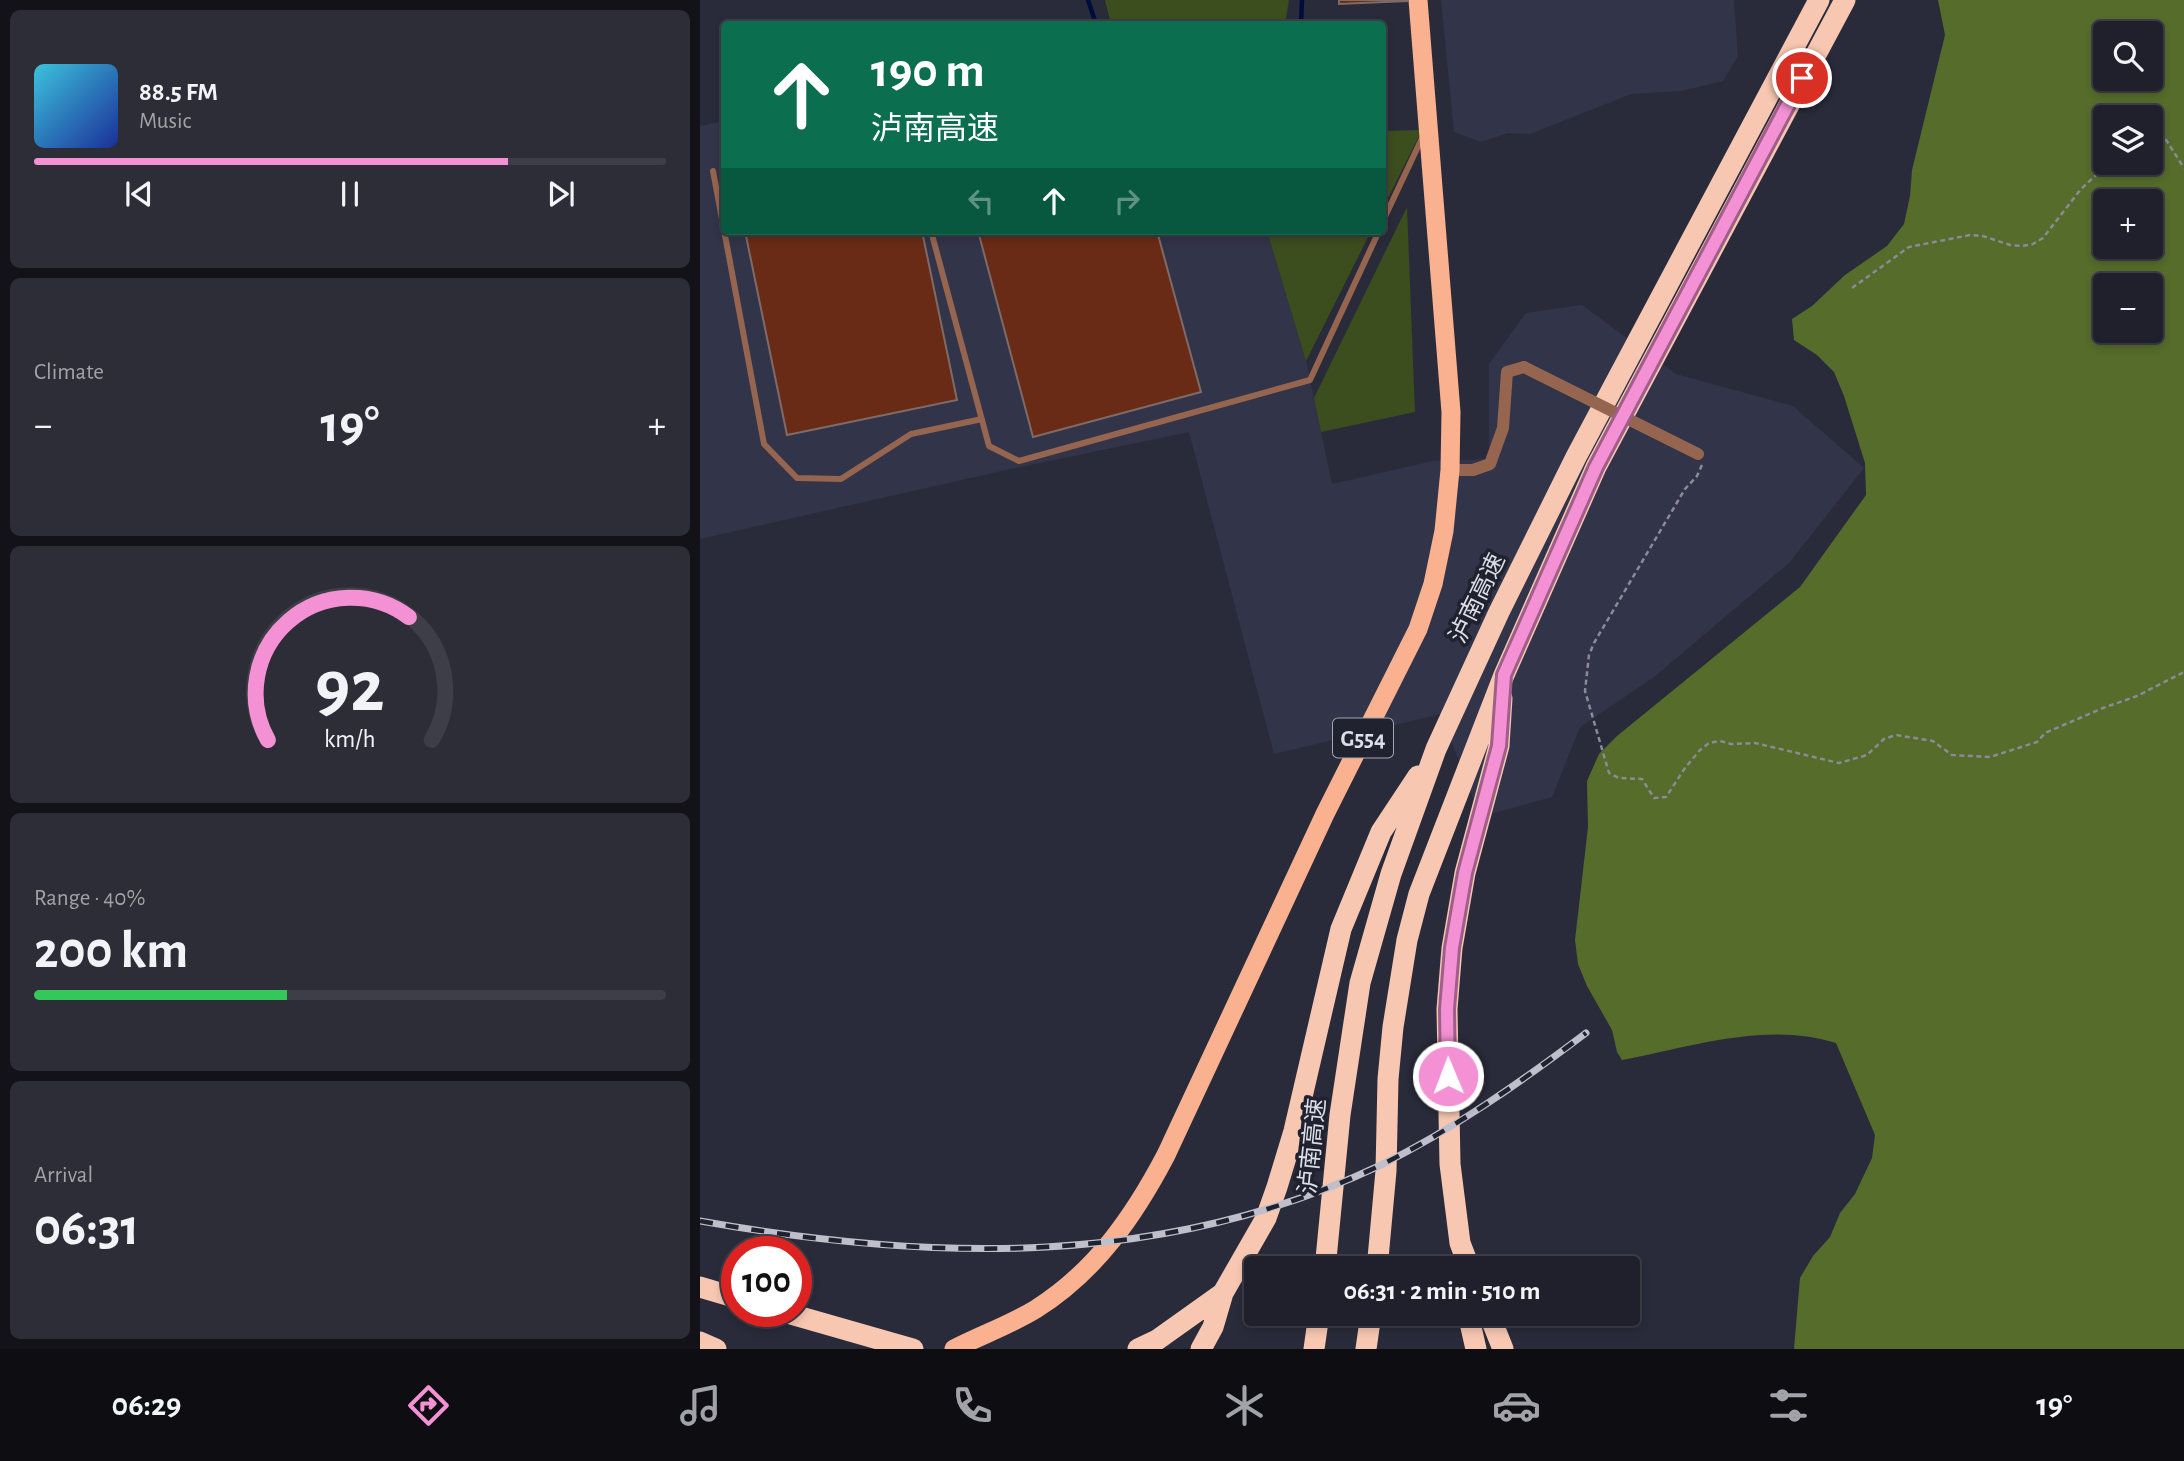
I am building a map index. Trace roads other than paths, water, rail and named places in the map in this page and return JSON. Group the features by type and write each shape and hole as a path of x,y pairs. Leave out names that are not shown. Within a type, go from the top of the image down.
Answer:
{"highway":[{"name":"G554","path":"954,1349 1034,1310 1074,1281 1123,1227 1153,1181 1325,814 1418,629 1439,557 1450,470 1448,367 1418,0"},
{"name":"泸南高速","path":"1326,1256 1340,1115 1360,983 1391,874 1436,748 1499,612 1576,457 1819,0"},
{"path":"1378,1256 1386,1171 1388,1079 1393,1027 1407,940 1419,894 1504,675 1596,467 1844,0"},
{"path":"1462,1256 1450,1164 1447,1009 1452,948 1465,873 1499,746 1504,675"},
{"path":"1201,1349 1213,1327 1223,1293 1266,1217 1294,1131 1341,929 1381,831 1436,748"},
{"path":"1460,1243 1465,1256"},
{"path":"700,1287 721,1293"},
{"path":"1138,1349 1157,1340 1223,1293"},
{"path":"812,1320 913,1349"},
{"path":"1314,1349 1317,1326"},
{"path":"1366,1349 1369,1326"},
{"path":"1471,1326 1476,1349"},
{"path":"1494,1326 1503,1349"},
{"path":"700,1342 716,1349"}],"street":[{"path":"1450,470 1473,470 1490,464 1503,428 1507,372 1524,367 1698,454"}],"lane":[{"path":"1386,214 1428,125"},
{"path":"713,172 721,215"},
{"path":"725,235 764,444 797,478 841,480 911,434 982,419"},
{"path":"932,235 989,446 1019,461 1310,380 1377,235"}],"waterway":[{"path":"1088,0 1095,21"},
{"path":"1301,21 1302,0"}],"railway":[{"path":"700,1221 787,1235 874,1244 960,1248 1046,1247 1131,1239 1216,1223 1299,1199 1381,1165 1486,1104 1586,1033"}]}
